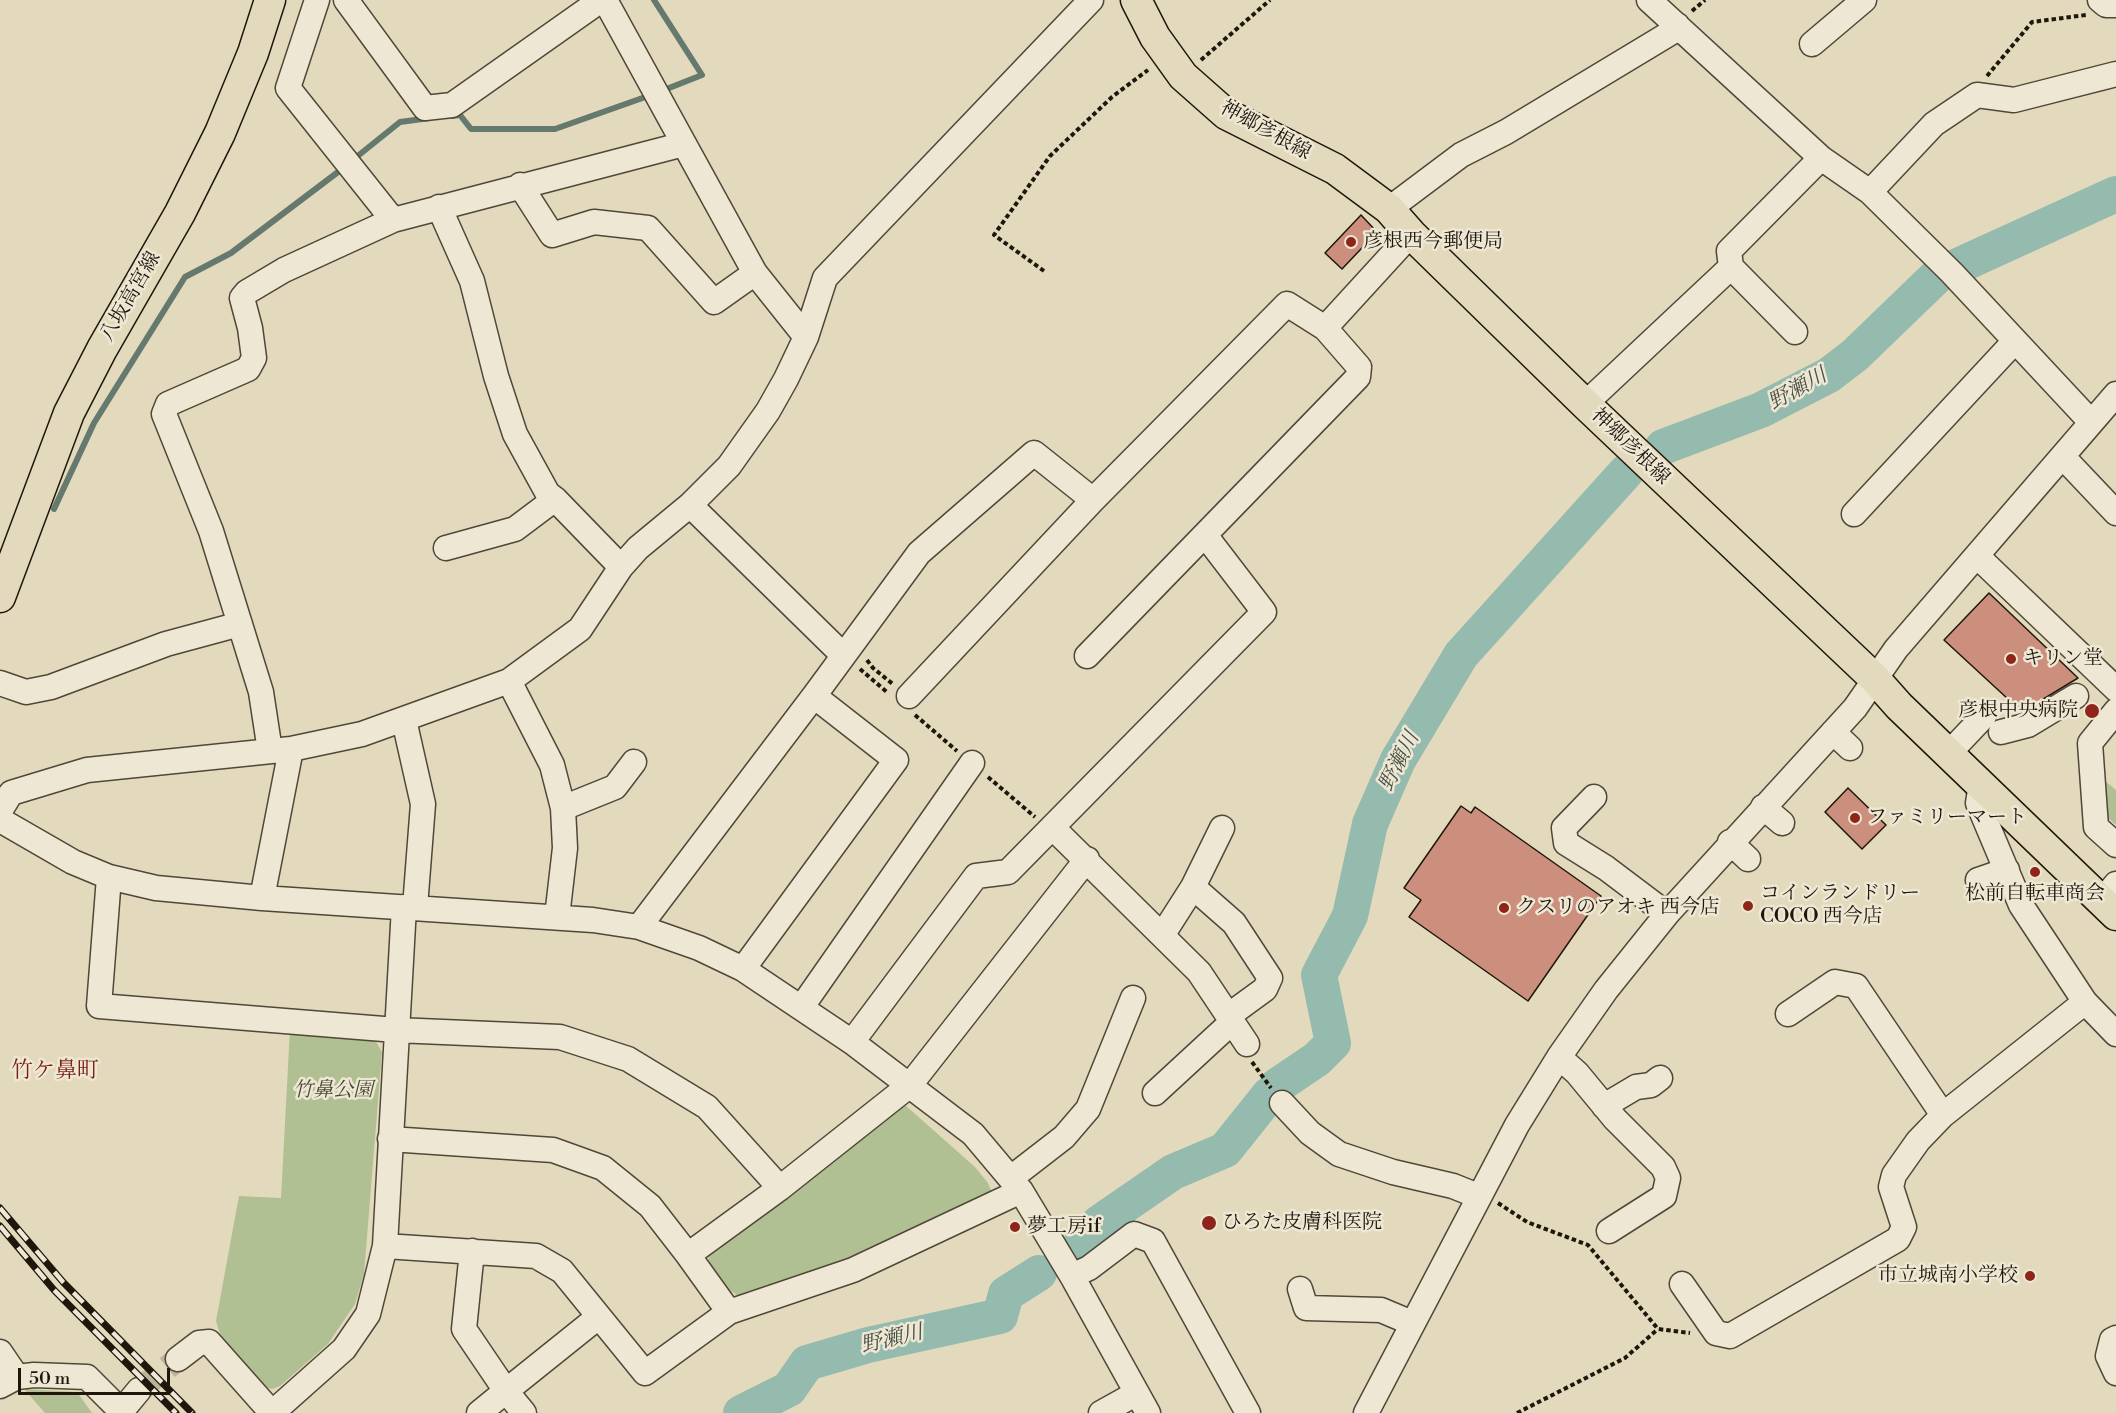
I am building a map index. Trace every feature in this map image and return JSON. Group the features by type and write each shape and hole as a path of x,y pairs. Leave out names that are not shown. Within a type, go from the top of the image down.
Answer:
{"main road":[{"name":"八坂高宮線","path":"0,597 69,413 102,349 180,213 220,133 253,53 270,0"},
{"name":"神郷彦根線","path":"1136,0 1155,37 1176,66 1226,114 1335,169 1389,209 1411,234 1585,404 1875,679 1939,752 1981,784 2111,900"}],"street":[{"path":"317,0 288,88 393,220"},
{"path":"347,0 425,108 452,105 603,0 755,273 806,337"},
{"path":"0,812 11,793 87,770 281,750 362,734 509,681 580,628 621,567 638,548 690,505 729,466 773,403 806,337 825,278 1091,0"},
{"path":"1649,0 1821,158 1870,192 1952,273 2091,423"},
{"path":"1812,44 1864,0"},
{"path":"1389,209 1461,155 1506,132 1633,56 1672,32 1677,25"},
{"path":"1870,192 1934,124 1977,95 2014,100 2116,74"},
{"path":"262,898 281,750 211,531 164,414 168,404 248,369 254,358 250,328 241,304 247,292 284,270 393,220 684,144"},
{"path":"1795,333 1731,267 1729,251 1821,158"},
{"path":"520,185 552,235 594,222 648,228 714,302 755,273"},
{"path":"439,207 472,282 496,376 515,434 548,494 621,567"},
{"path":"1325,328 1411,234"},
{"path":"1585,404 1731,267"},
{"path":"905,702 1093,500 1287,303 1325,328 1359,368 1358,377 1087,656"},
{"path":"1854,514 2015,341"},
{"path":"1366,1413 1412,1323 1485,1198 1559,1057 1606,990 1667,914 1739,850 1763,807 1841,740 1855,708 1896,649 2116,394"},
{"path":"639,927 919,553 1034,453 1093,500"},
{"path":"2063,457 2116,513"},
{"path":"446,548 515,529 555,499"},
{"path":"690,505 848,649"},
{"path":"852,1042 976,876 1008,872 1264,612 1205,535"},
{"path":"1977,556 2116,688"},
{"path":"0,683 26,692 51,687 166,644 240,624"},
{"path":"509,681 552,765 563,808 565,848 557,917"},
{"path":"743,969 897,760 814,696"},
{"path":"1939,752 1992,724 2028,725 2076,696"},
{"path":"2116,711 2090,743 2096,827 2116,845"},
{"path":"178,1359 199,1343 209,1342 272,1413 344,1349 368,1314 385,1246 396,1030 423,804 405,720"},
{"path":"563,808 615,787 634,762"},
{"path":"801,1008 972,764"},
{"path":"1981,784 1978,803 2007,870 2017,906 2085,1002 2116,1034"},
{"path":"1594,797 1564,828 1566,843 1606,868 1667,914"},
{"path":"1763,807 1782,823"},
{"path":"0,820 73,862 109,877 156,888 262,898 557,917 639,927 699,948 743,969 852,1042 972,1134 1016,1185 1072,1276 1142,1403 1101,1413"},
{"path":"1163,934 1193,887 1222,828"},
{"path":"1051,829 1087,859 1199,972 1246,1044"},
{"path":"688,1255 780,1188 910,1085 1087,859"},
{"path":"1978,880 2007,870"},
{"path":"109,877 99,1006 396,1030 560,1037 628,1059 707,1107 780,1188"},
{"path":"1155,1093 1230,1019 1265,989 1270,978 1234,923 1193,887"},
{"path":"1788,1014 1835,982 1856,986 1943,1116"},
{"path":"385,1246 536,1256 562,1271 597,1318 645,1373 729,1312 853,1270 1016,1185 1064,1137 1088,1109 1133,998"},
{"path":"1682,1284 1716,1333 1730,1336 1898,1239 1904,1227 1891,1187 1894,1175 1918,1141 1943,1116 2085,1002"},
{"path":"1559,1057 1577,1073 1604,1106 1663,1167 1668,1178 1664,1196 1610,1231"},
{"path":"1604,1106 1636,1087 1651,1085 1660,1078"},
{"path":"1282,1103 1310,1133 1339,1154 1393,1172 1453,1186 1485,1198"},
{"path":"390,1139 553,1150 603,1168 650,1206 729,1312"},
{"path":"1072,1276 1089,1268 1134,1234 1153,1241 1248,1413"},
{"path":"472,1251 464,1329 506,1391 524,1413"},
{"path":"1300,1289 1306,1308 1381,1310 1412,1323"},
{"path":"479,1413 597,1318"},
{"path":"2116,1338 2112,1340 2108,1356 2116,1373"},
{"path":"0,1352 9,1381 87,1377 122,1413 139,1390"}],"path":[{"path":"1044,272 994,236 1050,156 1112,97 1176,66 1270,0"},
{"path":"1977,95 1984,78 2032,22 2094,15 2108,4"},
{"path":"848,649 873,668 905,702"},
{"path":"848,649 972,764 1051,829"},
{"path":"1246,1044 1248,1057 1282,1103"},
{"path":"1485,1198 1527,1222 1588,1245 1658,1329 1707,1337 1716,1333"},
{"path":"1517,1413 1625,1358 1658,1329"}],"green space":[{"path":"2104,780 2116,790 2116,825 2106,816"},
{"name":"竹鼻公園","path":"290,1029 372,1035 382,1052 364,1274 355,1304 328,1344 280,1386 272,1389 264,1387 220,1334 216,1321 239,1196 281,1198"},
{"path":"905,1105 975,1167 988,1183 993,1195 839,1268 740,1297 725,1287 708,1267 709,1249"},
{"path":"24,1389 77,1392 92,1413 45,1413"}],"building":[{"name":"彦根西今郵便局","path":"1361,215 1377,232 1342,269 1325,253"},
{"name":"キリン堂","path":"1989,593 2078,678 2022,712 1944,640"},
{"name":"ファミリーマート","path":"1848,788 1886,825 1862,849 1825,812"},
{"name":"クスリのアオキ 西今店","path":"1461,806 1471,813 1475,807 1601,896 1528,1001 1409,917 1421,900 1404,888"}],"waterway":[{"path":"654,0 702,75 664,90"},
{"path":"452,116 460,115 471,129 555,129 651,95"},
{"path":"354,159 400,122 430,118"},
{"path":"54,509 94,423 185,277 231,253 342,169"},
{"name":"野瀬川","path":"1958,266 2116,194"},
{"name":"野瀬川","path":"1663,447 1761,410 1829,375 1855,355 1939,274"},
{"name":"野瀬川","path":"1277,1086 1317,1059 1333,1043 1319,975 1350,916 1370,824 1398,760 1461,655 1626,472"},
{"name":"野瀬川","path":"1081,1244 1099,1223 1173,1172 1225,1150 1269,1095"},
{"name":"野瀬川","path":"741,1413 789,1389 807,1363 868,1345 1000,1316 1006,1294 1039,1273"}],"tunnel":[{"path":"139,1390 178,1359"}],"railway":[{"path":"0,1208 63,1282 192,1413"},
{"path":"0,1226 54,1290 176,1413"}],"place":[{"name":"彦根西今郵便局","path":"1351,242"},
{"name":"キリン堂","path":"2011,659"},
{"name":"彦根中央病院","path":"2092,711"},
{"name":"ファミリーマート","path":"1855,818"},
{"name":"松前自転車商会","path":"2035,872"},
{"name":"コインランドリー COCO 西今店","path":"1748,906"},
{"name":"クスリのアオキ 西今店","path":"1504,908"},
{"name":"ひろた皮膚科医院","path":"1209,1223"},
{"name":"夢工房if","path":"1015,1227"},
{"name":"市立城南小学校","path":"2030,1276"}],"district":[{"name":"竹ケ鼻町","path":"55,1072"}]}
